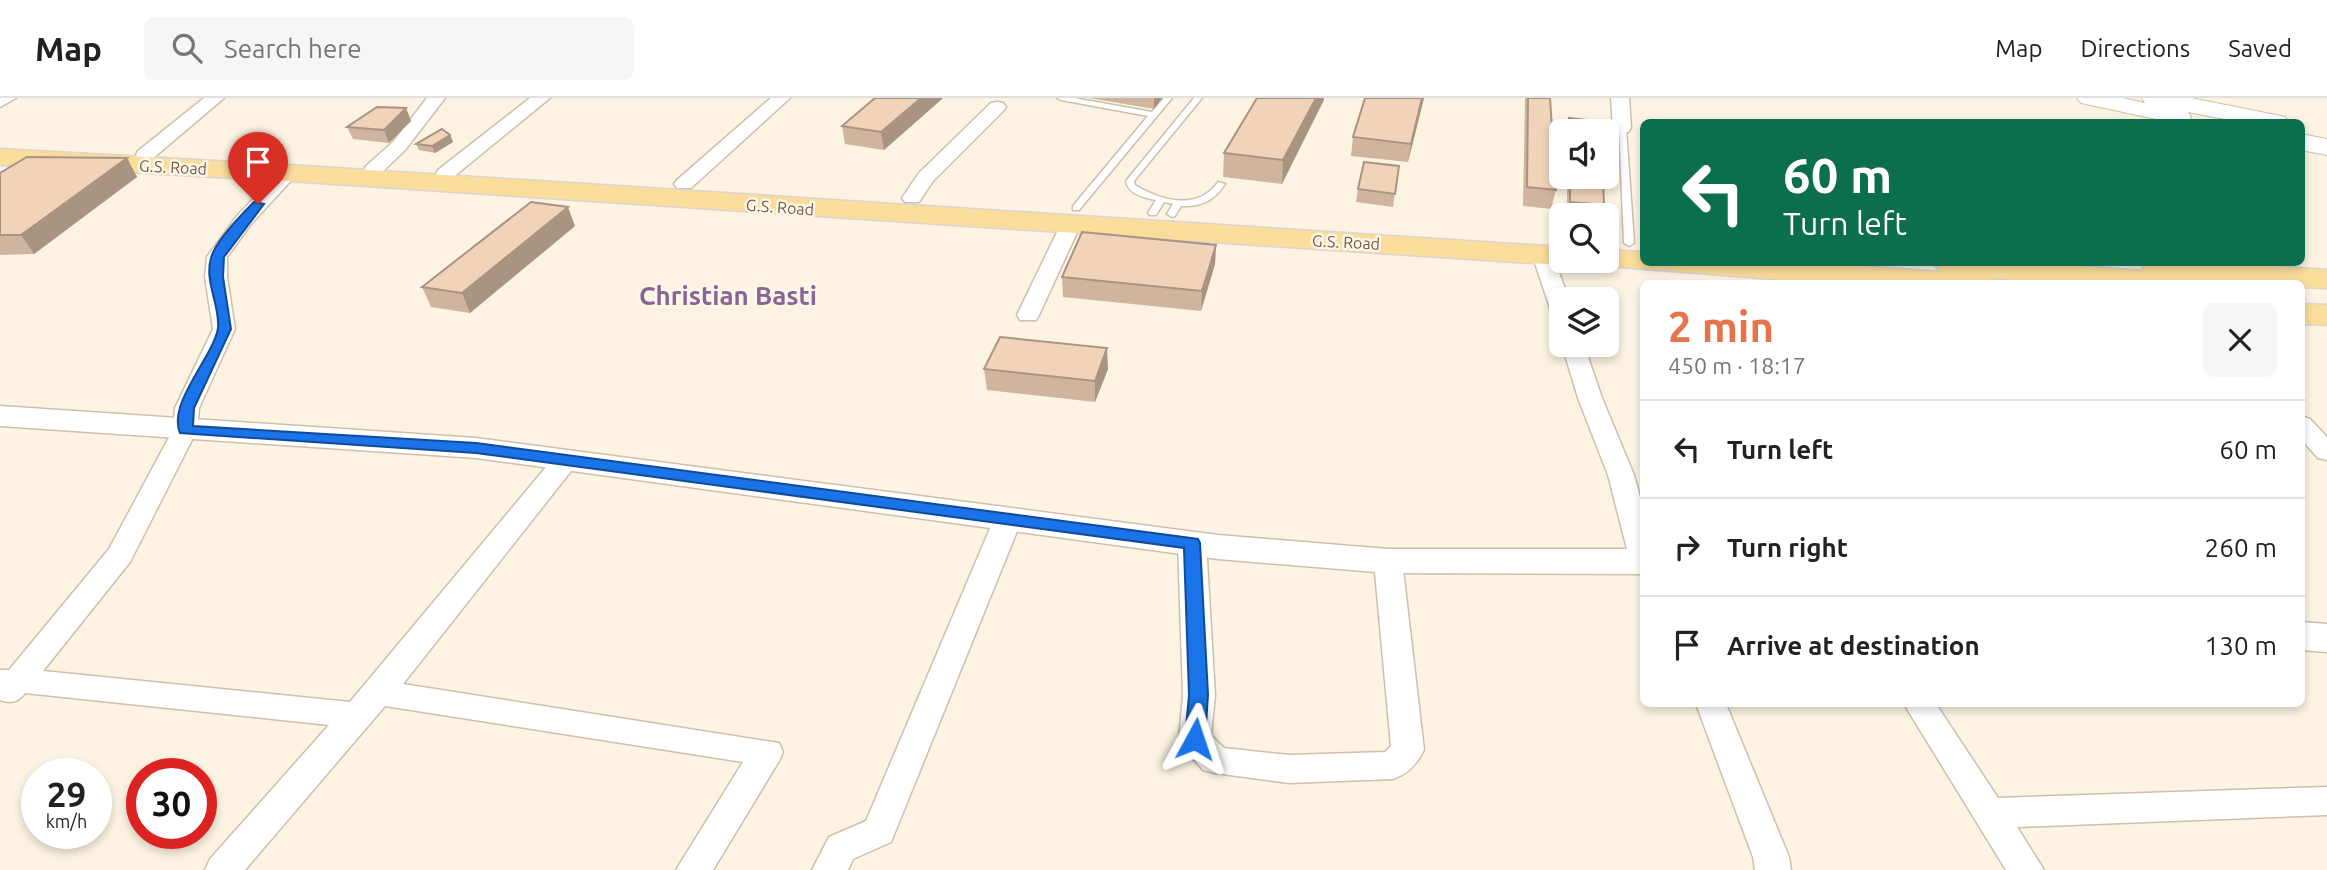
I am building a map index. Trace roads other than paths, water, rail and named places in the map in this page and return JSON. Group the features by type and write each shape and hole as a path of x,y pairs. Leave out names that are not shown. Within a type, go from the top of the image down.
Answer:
{"main road":[{"path":"2089,98 2178,119"},
{"path":"2125,98 2231,119"},
{"path":"2154,98 2261,119"},
{"path":"2305,129 2327,133"},
{"path":"2305,135 2327,139"},
{"path":"2305,143 2327,147"},
{"name":"G.S. Road","path":"0,145 373,170 684,184 912,198 1073,217 1166,207 1549,249"},
{"name":"G.S. Road","path":"0,158 1073,217 1549,250"},
{"path":"1693,266 1764,276 1878,280"},
{"path":"1976,266 2077,273 2116,279 2172,274 2327,279"},
{"path":"2305,291 2327,293"},
{"path":"2305,302 2327,304"},
{"path":"2305,314 2327,315"}],"street":[{"path":"0,102 7,98"},
{"path":"145,155 215,98"},
{"path":"373,170 399,146 436,98"},
{"path":"445,174 541,98"},
{"path":"684,184 781,98"},
{"path":"1620,98 1622,128"},
{"path":"912,198 926,177 997,107"},
{"path":"7,688 120,555 186,430 187,408 225,329 216,277 217,257 243,220 289,173"},
{"path":"1028,315 1073,217"},
{"path":"1577,357 1621,475 1640,548"},
{"path":"0,416 476,448 1192,543 1388,561 1640,560"},
{"path":"2305,428 2327,452"},
{"path":"223,870 368,704 566,460"},
{"path":"830,870 841,848 879,831 1008,519"},
{"path":"1192,543 1199,695 1195,739 1215,760 1289,769 1393,765 1408,750 1388,561"},
{"path":"2305,636 2327,638"},
{"path":"7,688 368,704 767,752 694,870"},
{"path":"1712,707 1771,857 1773,870"},
{"path":"1921,707 2026,870"},
{"path":"1989,813 2327,801"}],"lane":[{"path":"1061,98 1154,115"},
{"path":"1073,217 1168,98"},
{"path":"1198,98 1130,181 1136,190 1166,207 1202,203 1213,197 1221,184"},
{"path":"1622,128 1626,250"}],"district":[{"name":"Christian Basti","path":"728,296"}]}
